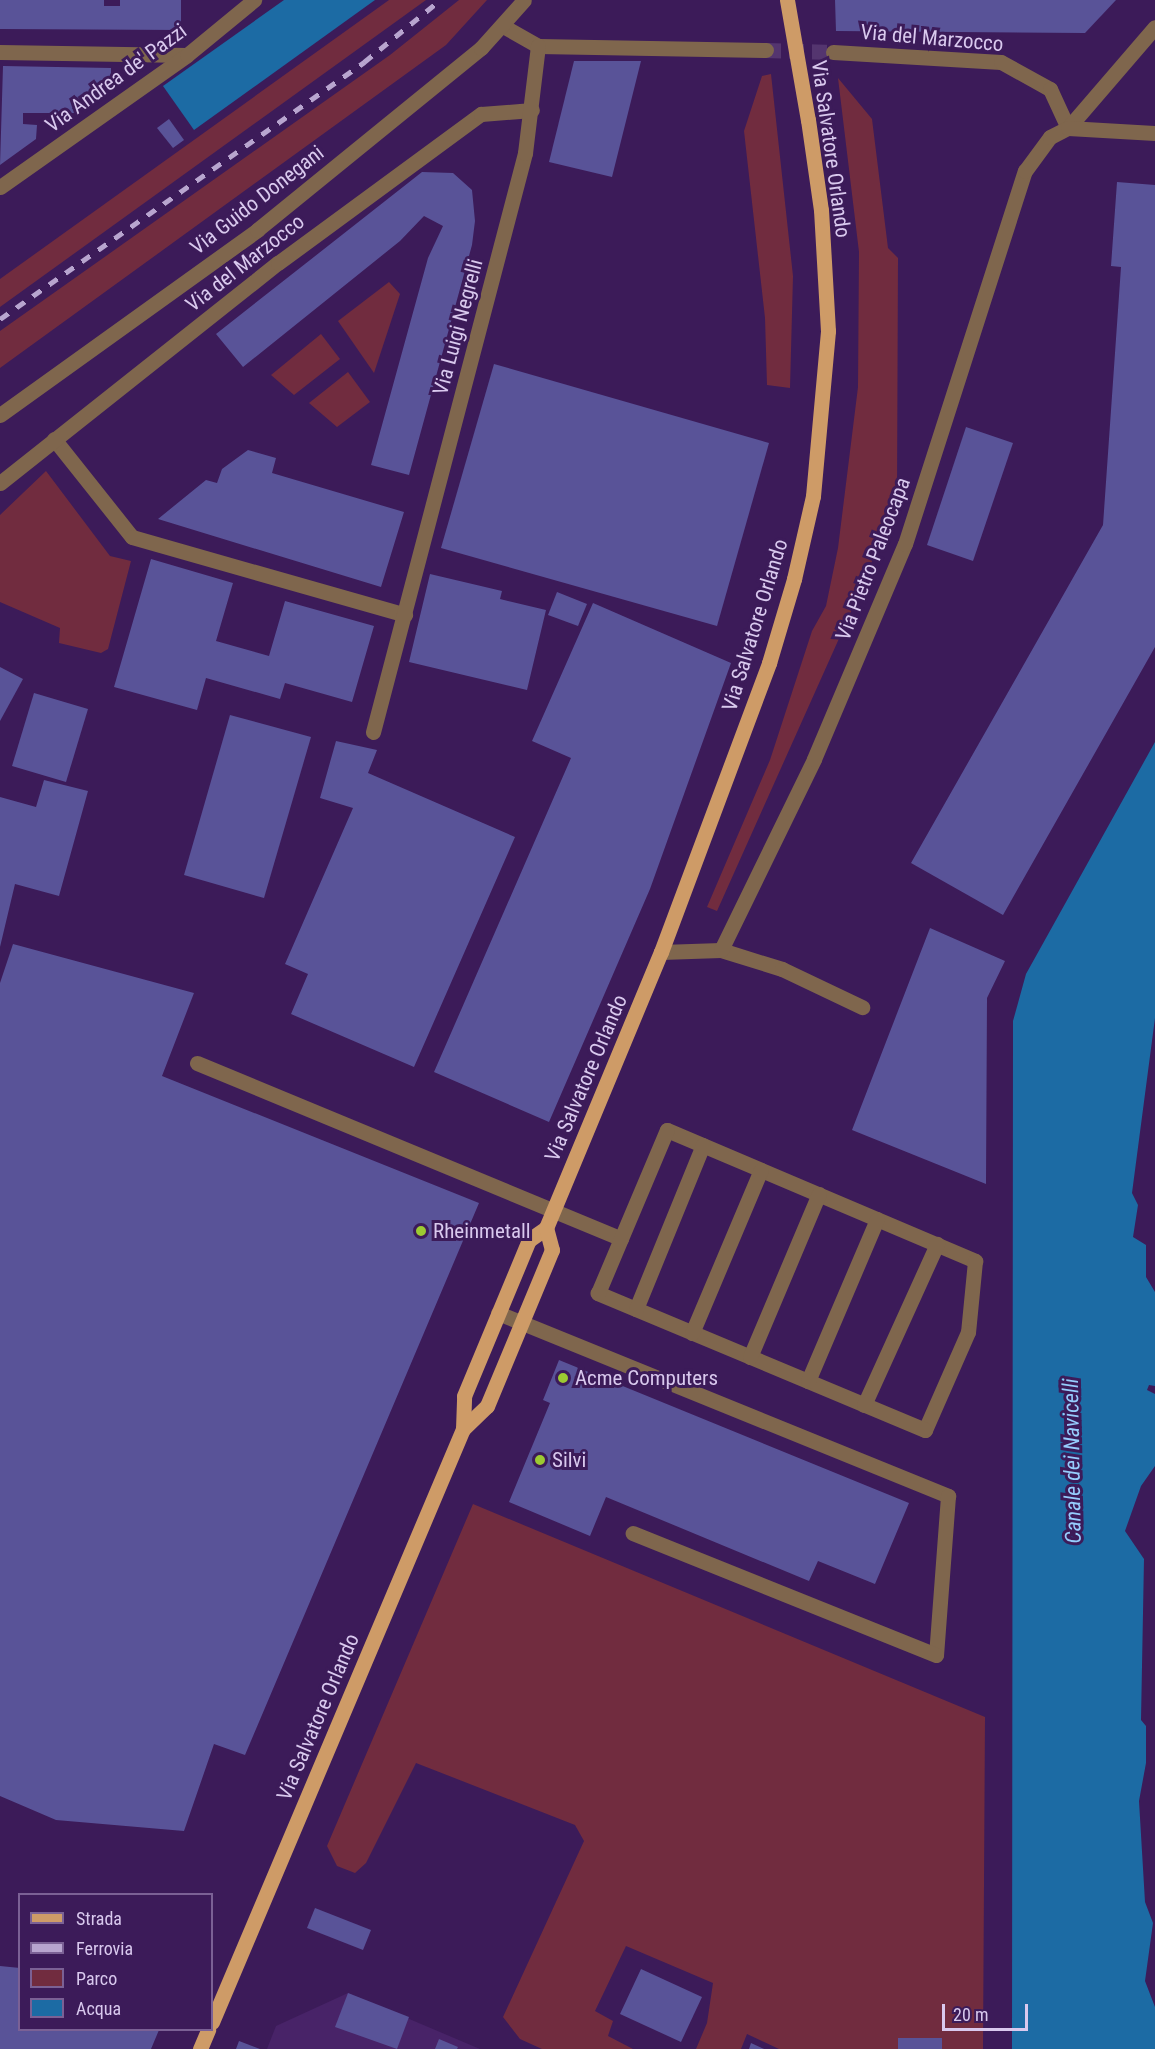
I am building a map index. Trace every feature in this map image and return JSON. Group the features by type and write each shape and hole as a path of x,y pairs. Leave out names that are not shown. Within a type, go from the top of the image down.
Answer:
{"main road":[{"name":"Via Salvatore Orlando","path":"213,2020 463,1429 464,1396 498,1313 529,1240 546,1228 661,952 769,663 794,579 813,496 828,331 820,210 788,0"},
{"name":"Via Salvatore Orlando","path":"463,1429 487,1406 552,1250 546,1228"},
{"path":"200,2049 208,2031"}],"street":[{"name":"Via Andrea de' Pazzi","path":"0,187 187,55 254,0"},
{"name":"Via Guido Donegani","path":"0,415 257,230 503,26 524,0"},
{"path":"503,26 538,46 766,50"},
{"path":"1068,128 1155,27"},
{"name":"Via Luigi Negrelli","path":"373,732 525,153 538,46"},
{"path":"0,52 187,55"},
{"name":"Via del Marzocco","path":"833,52 1001,62 1050,89 1068,128"},
{"name":"Via del Marzocco","path":"0,483 278,263 481,114 532,110"},
{"path":"1068,128 1155,133"},
{"name":"Via Pietro Paleocapa","path":"721,950 814,759 905,544 1025,171 1050,137 1068,128"},
{"path":"54,439 132,537 405,615"},
{"path":"661,952 721,950 782,969 862,1007"},
{"path":"196,1063 621,1239"},
{"path":"667,1130 761,1170 975,1261 968,1332 925,1430 597,1293 667,1130"},
{"path":"636,1309 703,1145"},
{"path":"692,1333 761,1170"},
{"path":"750,1357 819,1194"},
{"path":"808,1381 877,1220"},
{"path":"864,1405 937,1245"},
{"path":"498,1313 948,1496 936,1655 633,1533"}],"shaded area":[{"path":"348,1993 480,2049 267,2049 276,2026"}],"green space":[{"path":"389,0 426,0 0,307 0,279"},
{"path":"459,0 487,0 446,45 0,368 0,331 390,55"},
{"path":"771,74 793,276 790,388 767,385 765,318 744,131 762,76"},
{"path":"838,78 872,119 888,248 898,258 897,496 863,585 717,911 707,907 770,760 812,631 826,606 838,548 858,387 859,252"},
{"path":"389,282 400,294 374,373 338,321"},
{"path":"321,334 340,359 294,395 271,375"},
{"path":"348,372 370,402 337,427 309,403"},
{"path":"46,471 110,556 131,561 108,649 101,653 59,643 60,628 0,602 0,515"},
{"path":"473,1504 985,1717 983,2049 942,2049 898,2038 898,2049 779,2049 747,2034 741,2049 696,2049 707,2023 713,1983 626,1946 595,2011 613,2021 608,2036 633,2049 542,2049 520,2039 503,2017 584,1841 575,1825 416,1763 366,1863 355,1873 337,1866 327,1846"}],"water":[{"path":"284,0 375,0 194,130 163,86"},
{"name":"Canale dei Navicelli","path":"1155,742 1155,1018 1132,1193 1138,1205 1133,1237 1146,1245 1146,1277 1155,1292 1155,1386 1149,1385 1147,1390 1155,1394 1155,1466 1141,1486 1125,1531 1144,1559 1141,1720 1146,1726 1146,1763 1139,1801 1145,1902 1153,1923 1145,1981 1155,2007 1155,2049 1012,2049 1013,1021 1026,974"}],"building":[{"path":"0,0 104,0 104,6 120,6 120,0 181,0 181,30 0,29"},
{"path":"835,0 1116,0 1085,33 836,31"},
{"path":"574,61 641,61 612,177 549,162"},
{"path":"3,66 111,68 111,89 77,113 23,113 23,124 37,125 36,139 0,165"},
{"path":"169,119 184,140 173,148 157,128"},
{"path":"422,172 453,173 472,190 475,221 472,245 409,475 371,465 428,258 443,226 424,216 400,241 243,367 216,334"},
{"path":"1117,182 1155,185 1155,647 1003,915 911,863 1103,525 1121,267 1111,266"},
{"path":"494,364 769,443 717,626 441,548"},
{"path":"966,427 1013,443 973,561 927,545"},
{"path":"248,450 276,458 272,473 404,512 381,587 158,519 206,480 217,483 222,469"},
{"path":"151,559 233,583 216,641 269,656 285,601 374,626 352,702 285,683 280,699 206,678 197,710 114,687"},
{"path":"430,574 502,591 500,599 546,610 527,690 409,662"},
{"path":"557,592 587,604 578,626 548,615"},
{"path":"593,603 731,663 650,889 549,1122 434,1072 571,758 532,741"},
{"path":"0,667 23,679 0,721"},
{"path":"34,693 88,709 66,782 12,766"},
{"path":"230,715 311,737 264,898 184,875"},
{"path":"336,741 377,750 368,773 515,837 414,1067 291,1014 308,974 285,964 353,808 320,798"},
{"path":"44,780 88,791 59,896 15,884 0,947 0,797 36,807"},
{"path":"930,928 1005,961 987,998 986,1184 852,1130"},
{"path":"13,944 194,993 162,1076 479,1203 245,1755 214,1744 184,1831 56,1820 0,1796 0,983"},
{"path":"559,1360 909,1503 875,1584 818,1561 809,1581 606,1497 590,1536 509,1502 550,1403 543,1400"},
{"path":"315,1908 371,1930 363,1950 307,1928"},
{"path":"0,1966 18,1968 18,2031 159,2031 151,2049 0,2049"},
{"path":"641,1969 702,1997 681,2042 620,2014"},
{"path":"348,1993 409,2017 397,2049 335,2027"},
{"path":"898,2038 942,2038 942,2049 898,2049"},
{"path":"439,2039 458,2047 457,2049 435,2049"},
{"path":"239,2041 260,2049 236,2049"},
{"path":"751,2043 764,2049 749,2049"}],"tunnel":[{"path":"766,50 833,52"}],"railway":[{"path":"0,319 364,62 440,0"}],"place":[{"name":"Rheinmetall","path":"421,1231"},
{"name":"Acme Computers","path":"563,1378"},
{"name":"Silvi","path":"540,1460"}]}
